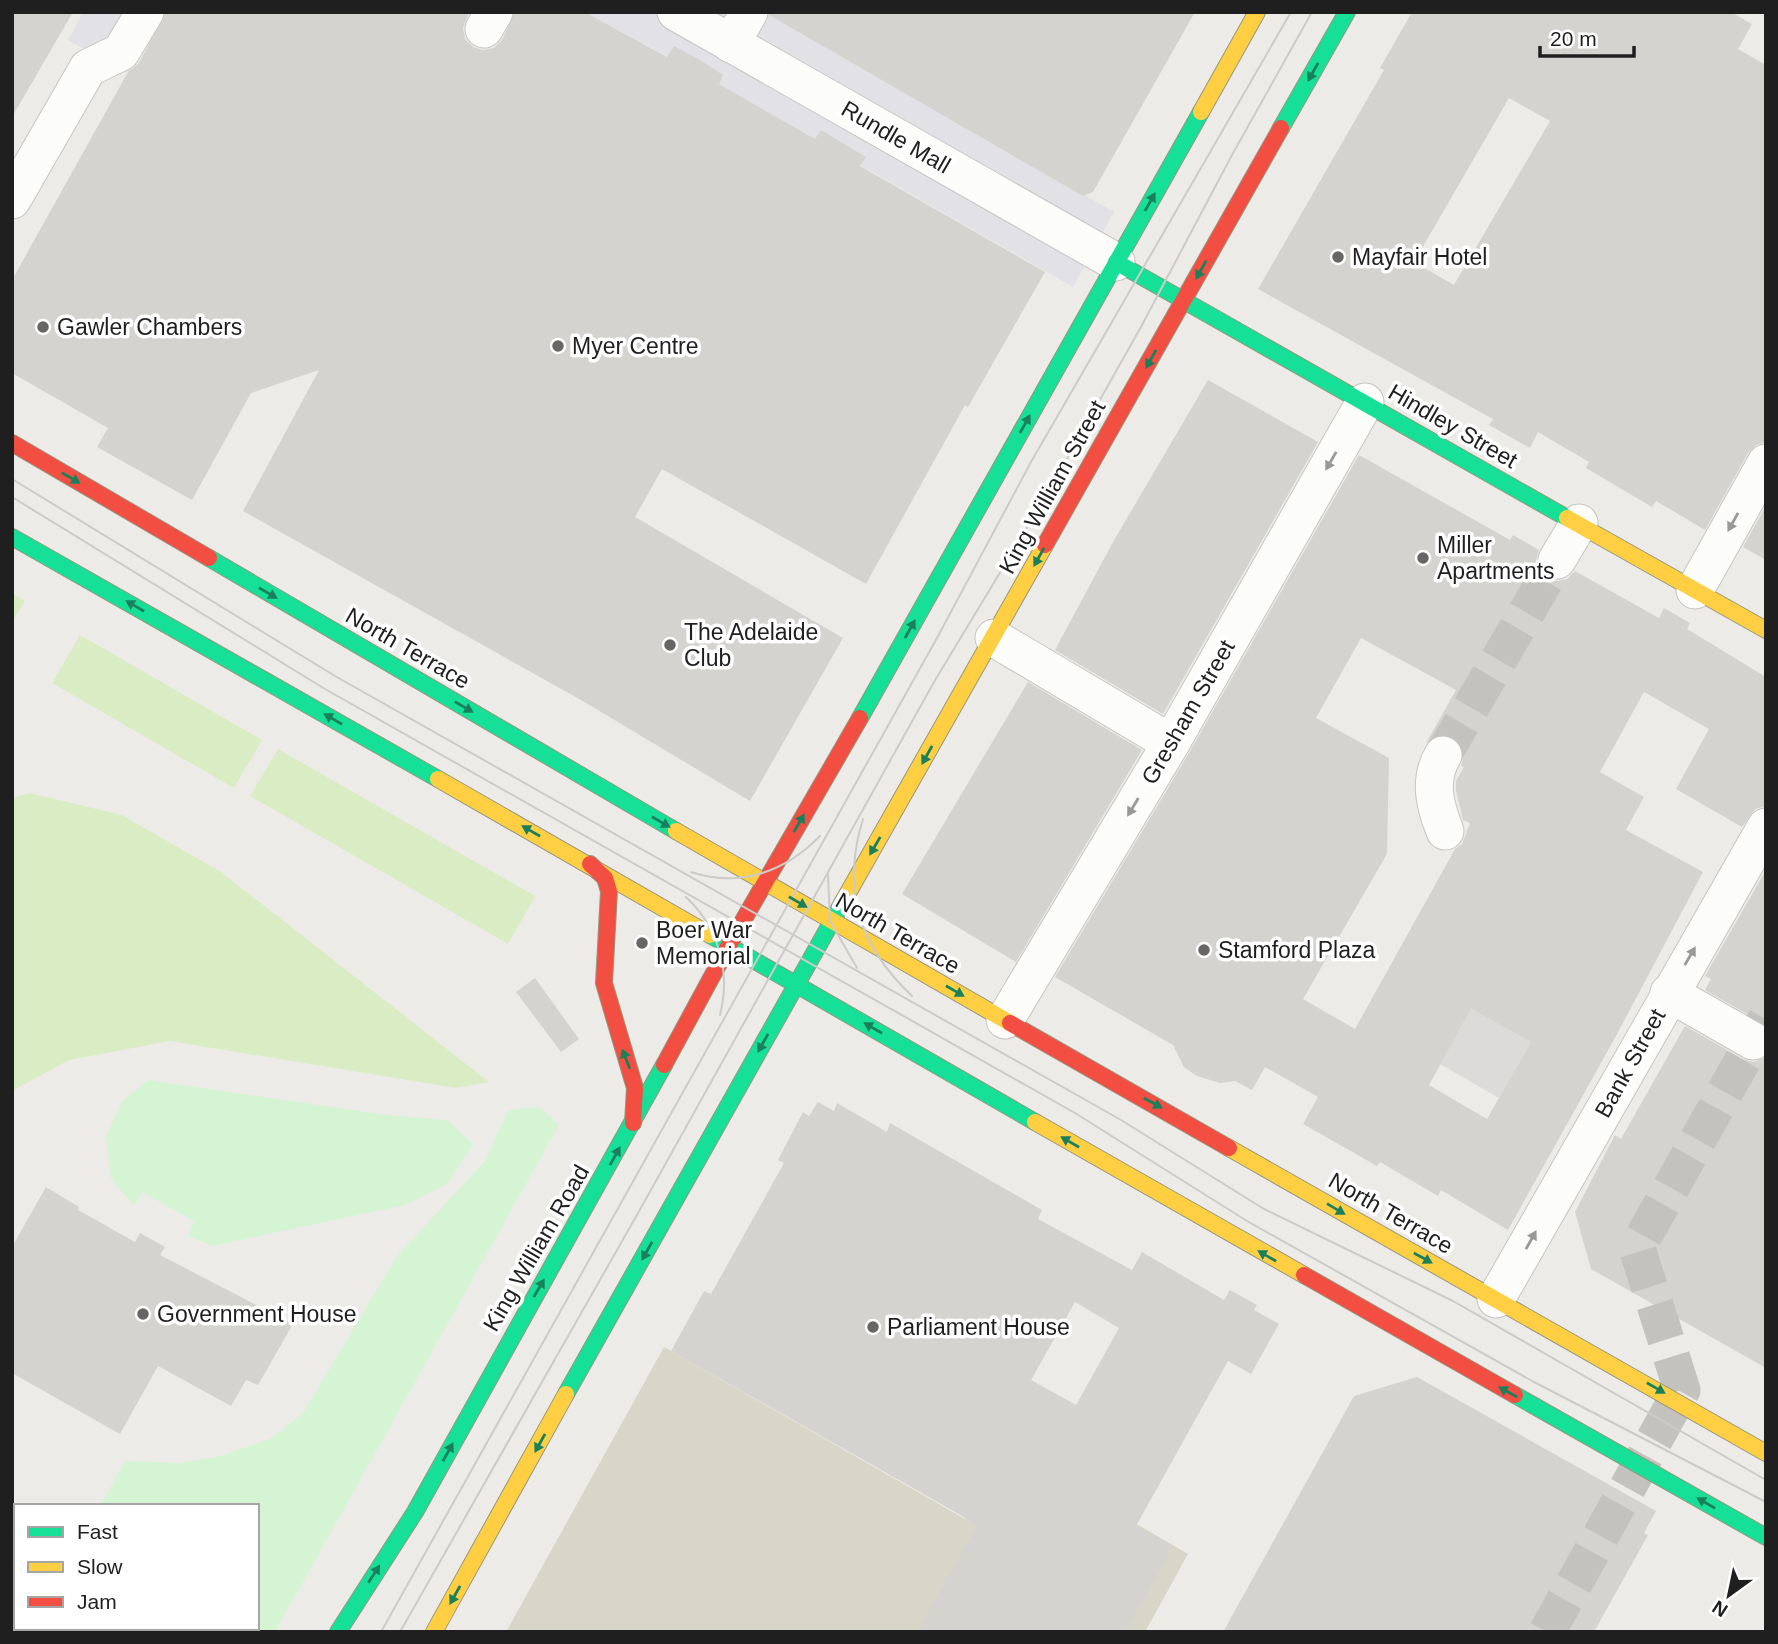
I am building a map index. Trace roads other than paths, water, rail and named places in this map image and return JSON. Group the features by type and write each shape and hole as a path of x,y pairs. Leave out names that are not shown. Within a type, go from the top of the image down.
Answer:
{"main road":[{"path":"765,883 1257,12"},
{"name":"King William Street","path":"795,983 1347,12"},
{"name":"Hindley Street","path":"1116,262 1766,630"},
{"name":"North Terrace","path":"12,443 765,883 1766,1453"},
{"path":"12,537 590,864 1326,1290 1766,1537"},
{"path":"590,864 605,878 609,891 604,983 635,1088 636,1106 632,1125"},
{"name":"King William Road","path":"338,1632 415,1512 765,883"},
{"path":"434,1632 795,983"}],"street":[{"path":"12,200 88,68 121,52 145,12"},
{"name":"Rundle Mall","path":"676,12 1116,262"},
{"path":"731,44 749,12"},
{"name":"Gresham Street","path":"1005,1020 1171,743 1365,402"},
{"path":"1695,590 1766,463"},
{"path":"1557,560 1579,523"},
{"path":"993,638 1171,743"},
{"path":"1443,755 1436,766 1434,801 1445,831"},
{"name":"Bank Street","path":"1496,1299 1766,827"},
{"path":"1669,993 1754,1041"}],"tunnel":[{"path":"1443,755 1557,560"},
{"path":"1547,1632 1682,1390 1637,1248 1766,1019"}],"tram line":[{"path":"381,1632 937,638 1031,462 1291,12"},
{"path":"400,1632 642,1206 934,682 1045,498 1312,12"},
{"path":"12,479 335,676 1121,1120 1264,1209 1453,1301 1766,1480"},
{"path":"12,497 325,689 1075,1113 1247,1221 1534,1382 1766,1502"},
{"path":"863,819 854,870 859,915 867,937 879,957 912,996"},
{"path":"691,872 727,878 761,874 792,859 820,836"},
{"path":"828,875 830,921 857,968"},
{"path":"686,897 707,922 720,952 724,983 720,1015"}],"place":[{"name":"Mayfair Hotel","path":"1338,257"},
{"name":"Gawler Chambers","path":"43,327"},
{"name":"Myer Centre","path":"558,346"},
{"name":"Miller Apartments","path":"1423,558"},
{"name":"The Adelaide Club","path":"670,645"},
{"name":"Boer War Memorial","path":"642,943"},
{"name":"Stamford Plaza","path":"1204,950"},
{"name":"Government House","path":"143,1314"},
{"name":"Parliament House","path":"873,1327"}]}
